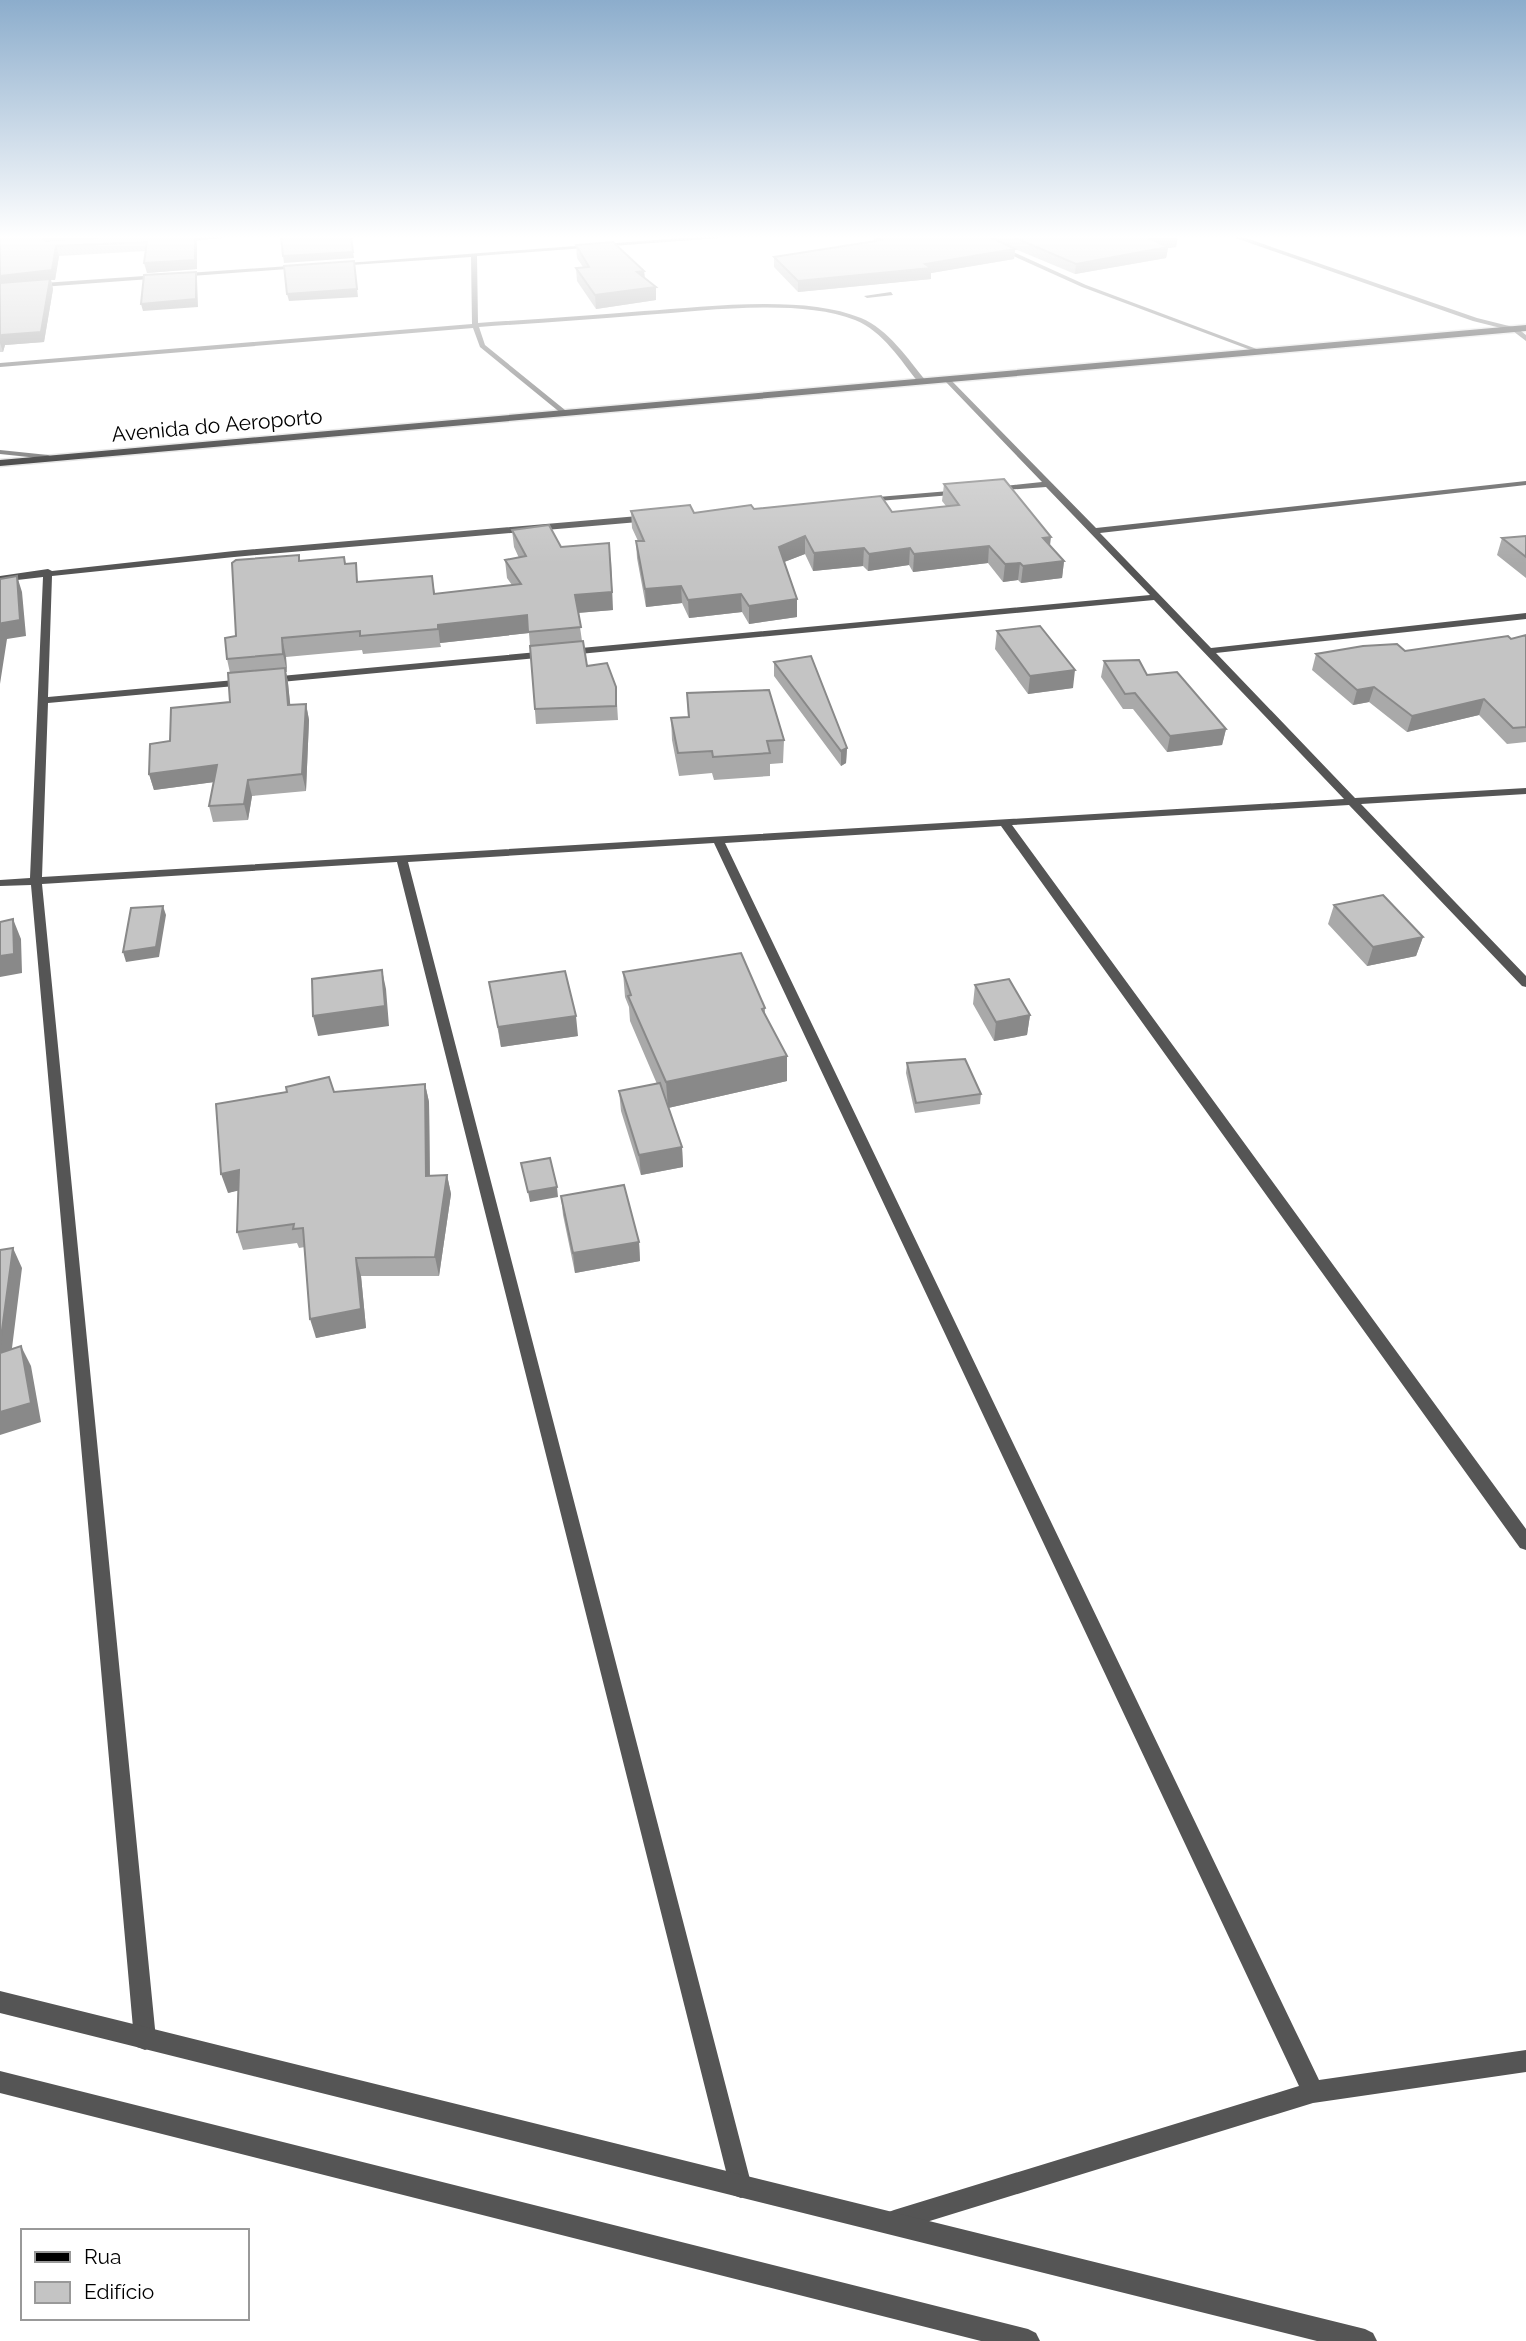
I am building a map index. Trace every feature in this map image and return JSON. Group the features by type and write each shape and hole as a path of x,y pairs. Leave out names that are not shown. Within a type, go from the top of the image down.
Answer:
{"main road":[{"name":"Avenida do Aeroporto","path":"0,463 1327,345"}],"street":[{"path":"0,365 229,345"},
{"path":"482,345 562,412"},
{"path":"889,345 922,382"},
{"path":"1243,345 1258,351"},
{"path":"948,379 1526,983"},
{"path":"0,452 48,457"},
{"path":"1093,531 1526,483"},
{"path":"979,490 1048,484"},
{"path":"855,500 965,491"},
{"path":"0,579 48,572 663,517"},
{"path":"48,572 36,881 145,2039"},
{"path":"42,701 1157,597"},
{"path":"1208,651 1526,616"},
{"path":"0,883 1526,791"},
{"path":"1003,821 1526,1543"},
{"path":"718,840 1313,2092"},
{"path":"402,860 740,2186"},
{"path":"0,2003 1365,2341"},
{"path":"889,2223 1313,2092 1526,2061"},
{"path":"0,2082 1028,2341"}],"building":[{"path":"1004,479 1051,537 1043,538 1064,561 1023,566 1020,563 1005,564 989,546 914,554 910,548 869,554 864,548 814,553 805,536 779,547 797,599 749,606 741,594 688,600 681,586 645,589 636,541 644,541 631,511 690,505 694,513 751,505 754,509 881,496 892,512 959,505 944,484"},
{"path":"549,525 561,547 609,543 612,592 575,595 581,627 528,632 527,615 438,625 438,629 360,636 360,631 282,638 283,654 227,659 225,638 236,636 232,563 236,560 299,555 299,561 344,557 345,564 356,563 357,582 432,576 434,594 521,584 505,560 526,556 512,530"},
{"path":"1526,536 1526,557 1502,538"},
{"path":"17,576 20,620 2,623 0,634 0,579"},
{"path":"1040,626 1075,670 1030,676 997,631"},
{"path":"1526,635 1526,727 1513,728 1484,699 1412,716 1374,687 1357,690 1316,654 1363,646 1397,644 1405,651"},
{"path":"583,641 587,666 607,663 616,687 616,706 535,709 530,646"},
{"path":"811,656 847,748 841,751 774,662"},
{"path":"1139,660 1147,675 1177,672 1226,729 1170,736 1135,693 1125,694 1104,661"},
{"path":"285,668 288,705 306,704 302,774 248,780 244,804 209,806 217,765 149,774 150,744 170,741 171,708 230,702 228,673"},
{"path":"769,690 784,740 767,741 770,753 713,757 712,751 678,753 671,718 689,717 687,693"},
{"path":"1383,895 1423,937 1373,947 1334,905"},
{"path":"163,906 156,947 123,952 131,908"},
{"path":"13,919 14,954 0,956 0,922"},
{"path":"741,953 765,1008 762,1009 787,1056 666,1082 628,996 631,995 623,972"},
{"path":"382,970 385,1006 313,1016 312,979"},
{"path":"565,971 576,1016 498,1027 489,982"},
{"path":"1009,979 1030,1015 996,1022 975,985"},
{"path":"965,1059 981,1094 916,1103 907,1063"},
{"path":"329,1077 334,1092 425,1084 426,1176 447,1175 435,1257 356,1258 361,1309 310,1319 303,1228 293,1229 294,1224 237,1232 239,1170 221,1174 216,1104 287,1092 286,1087"},
{"path":"660,1083 682,1147 639,1155 619,1091"},
{"path":"550,1158 557,1187 528,1192 521,1163"},
{"path":"624,1185 639,1242 573,1253 561,1196"},
{"path":"13,1248 0,1345 0,1250"},
{"path":"21,1346 31,1403 0,1412 0,1353"}]}
